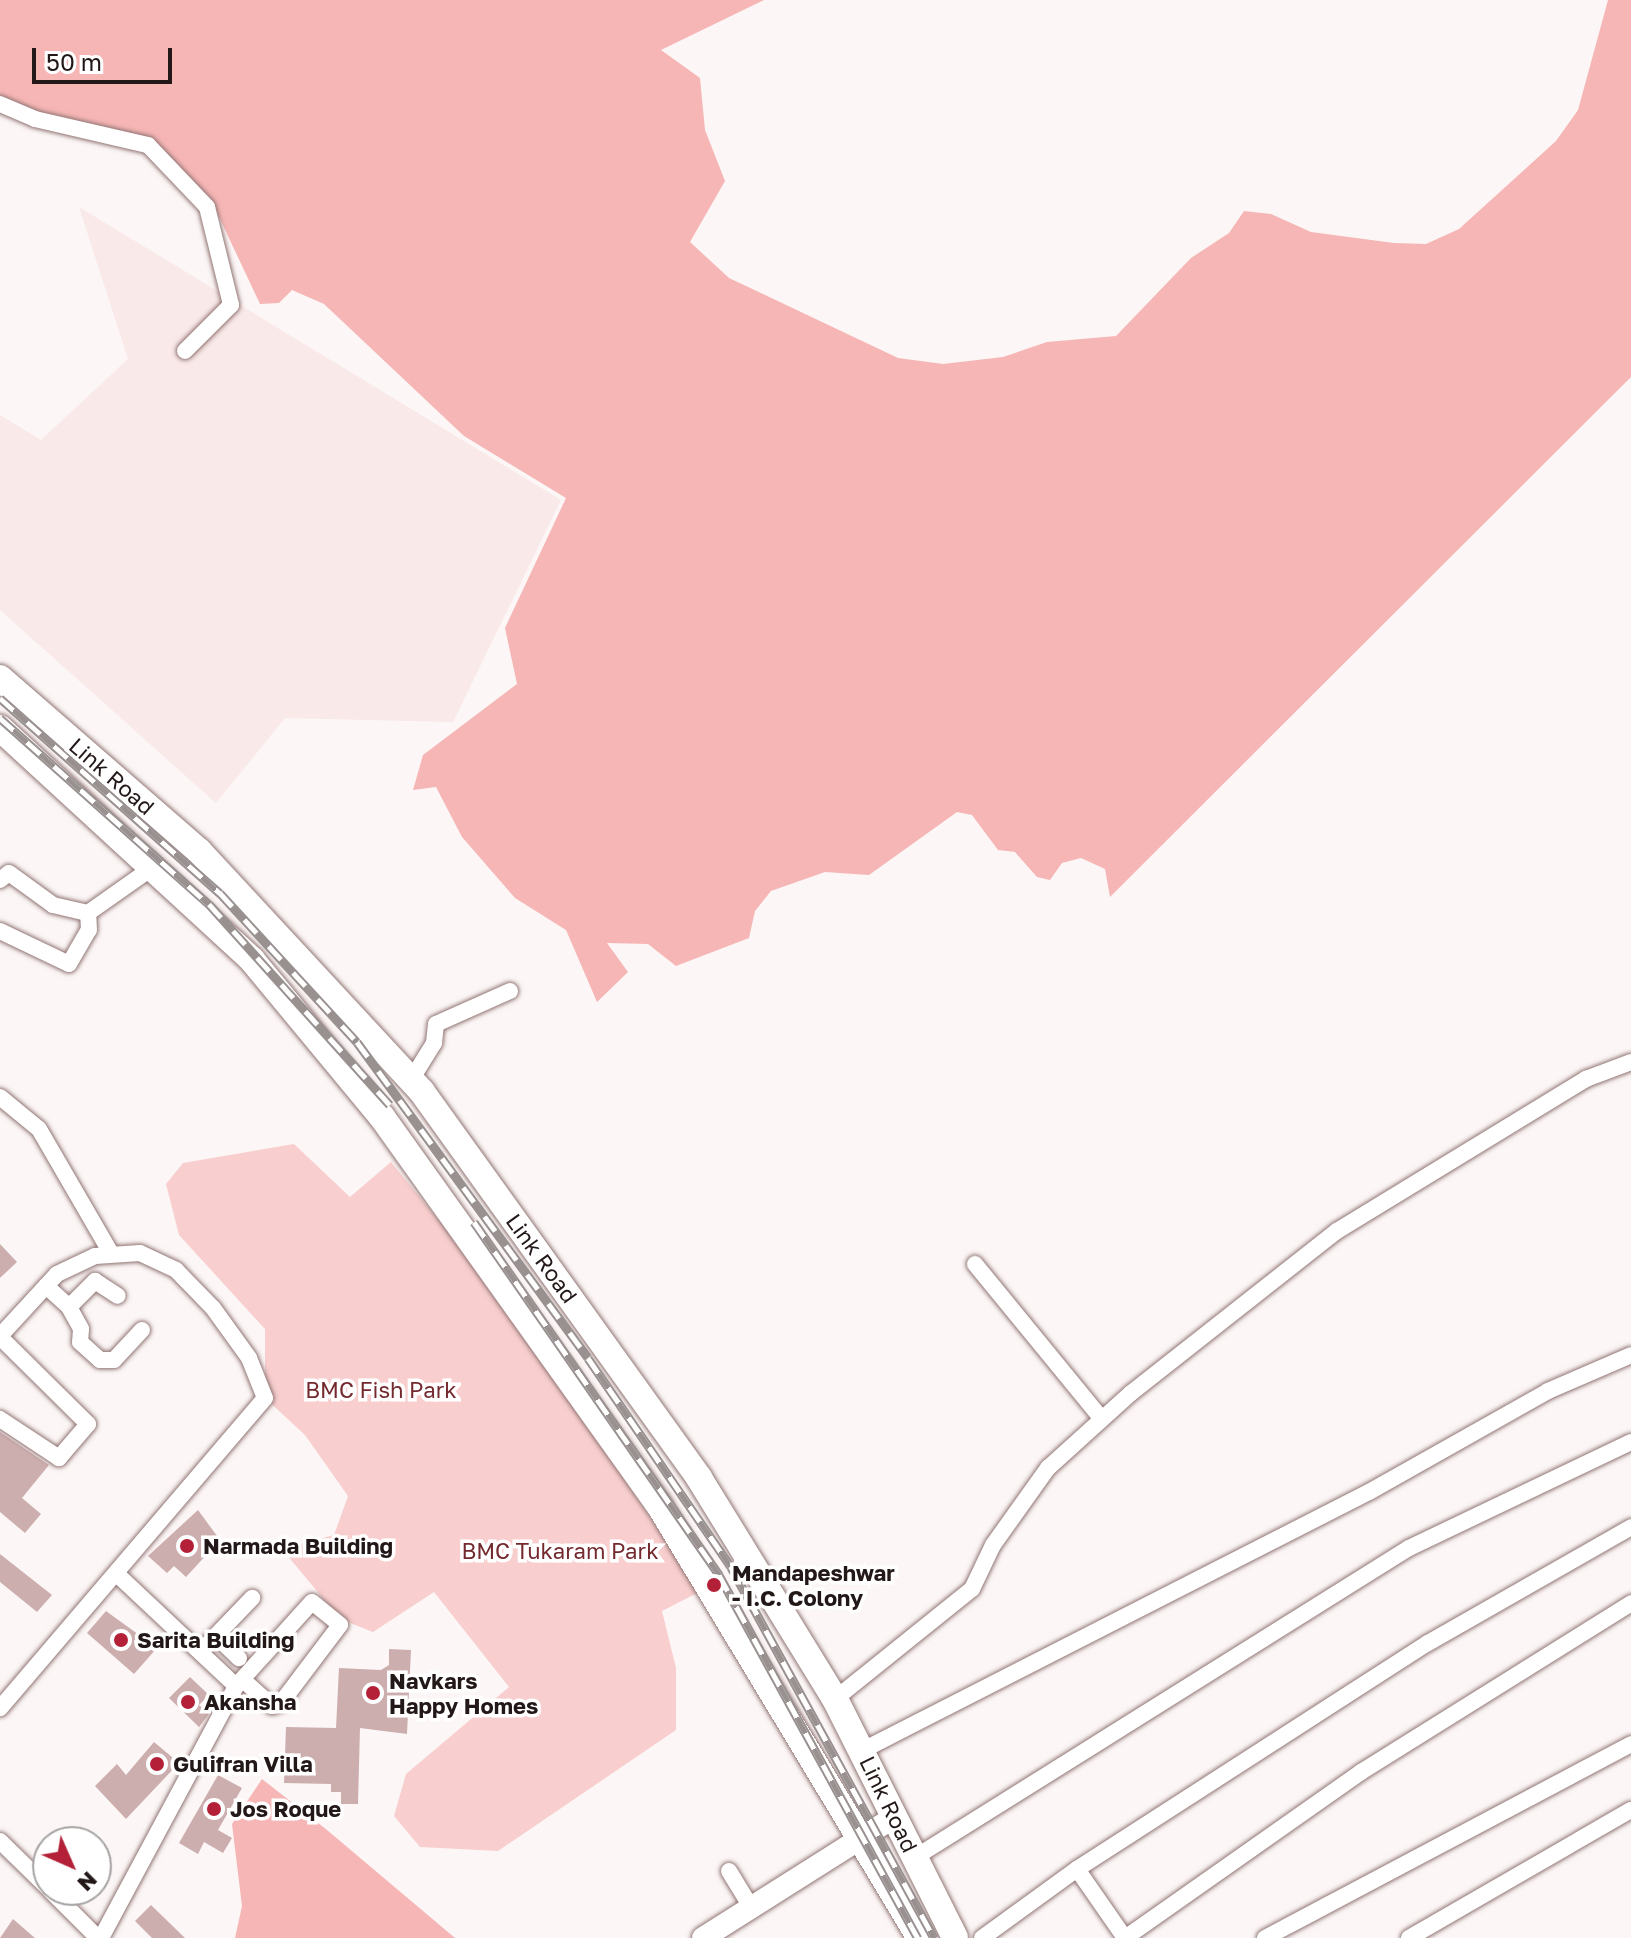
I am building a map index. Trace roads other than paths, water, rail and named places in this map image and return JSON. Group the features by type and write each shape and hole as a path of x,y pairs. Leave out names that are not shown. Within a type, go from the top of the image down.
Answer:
{"main road":[{"name":"Link Road","path":"0,678 199,851 411,1080 699,1478 835,1699 955,1938"},
{"name":"Link Road","path":"0,728 156,865 301,1011 382,1117 659,1505 920,1938"}],"street":[{"path":"0,104 35,119 148,145 207,207 231,305 185,351"},
{"path":"0,880 9,873 53,905 88,913 156,865"},
{"path":"0,931 69,964 89,930 88,913"},
{"path":"411,1080 434,1043 436,1024 510,991"},
{"path":"835,1699 972,1589 993,1545 1048,1468 1102,1419 1337,1231 1586,1079 1631,1062"},
{"path":"0,1097 39,1129 111,1253"},
{"path":"0,1419 59,1458 88,1424 0,1336 57,1274 111,1253 140,1253 176,1270 249,1358 265,1398 118,1575 0,1708"},
{"path":"975,1264 1102,1419"},
{"path":"69,1307 95,1281 118,1296"},
{"path":"46,1286 69,1307 81,1329 80,1342 100,1360 114,1360 142,1330"},
{"path":"863,1750 1369,1492 1548,1391 1631,1355"},
{"path":"914,1858 1409,1548 1631,1442"},
{"path":"982,1938 1077,1869 1428,1643 1631,1527"},
{"path":"67,1906 100,1938 230,1707 240,1683 312,1602 340,1625 281,1703 272,1706 240,1683 118,1575"},
{"path":"203,1649 252,1598"},
{"path":"1077,1869 1125,1938 1361,1772 1631,1603"},
{"path":"216,1636 239,1658"},
{"path":"1265,1938 1631,1744"},
{"path":"1409,1938 1631,1810"},
{"path":"703,1938 893,1818"},
{"path":"0,1841 32,1872"},
{"path":"733,1869 754,1905"}],"railway":[{"path":"0,698 220,893 357,1042 588,1358 731,1567 934,1938"},
{"path":"0,718 209,904 390,1105"},
{"path":"474,1222 719,1575 918,1938"}],"place":[{"name":"Narmada Building","path":"187,1546"},
{"name":"Mandapeshwar - I.C. Colony","path":"714,1585"},
{"name":"Sarita Building","path":"121,1640"},
{"name":"Navkars Happy Homes","path":"373,1693"},
{"name":"Akansha","path":"188,1702"},
{"name":"Gulifran Villa","path":"157,1764"},
{"name":"Jos Roque","path":"214,1809"}],"park label":[{"name":"BMC Fish Park","path":"381,1390"},
{"name":"BMC Tukaram Park","path":"560,1551"}]}
